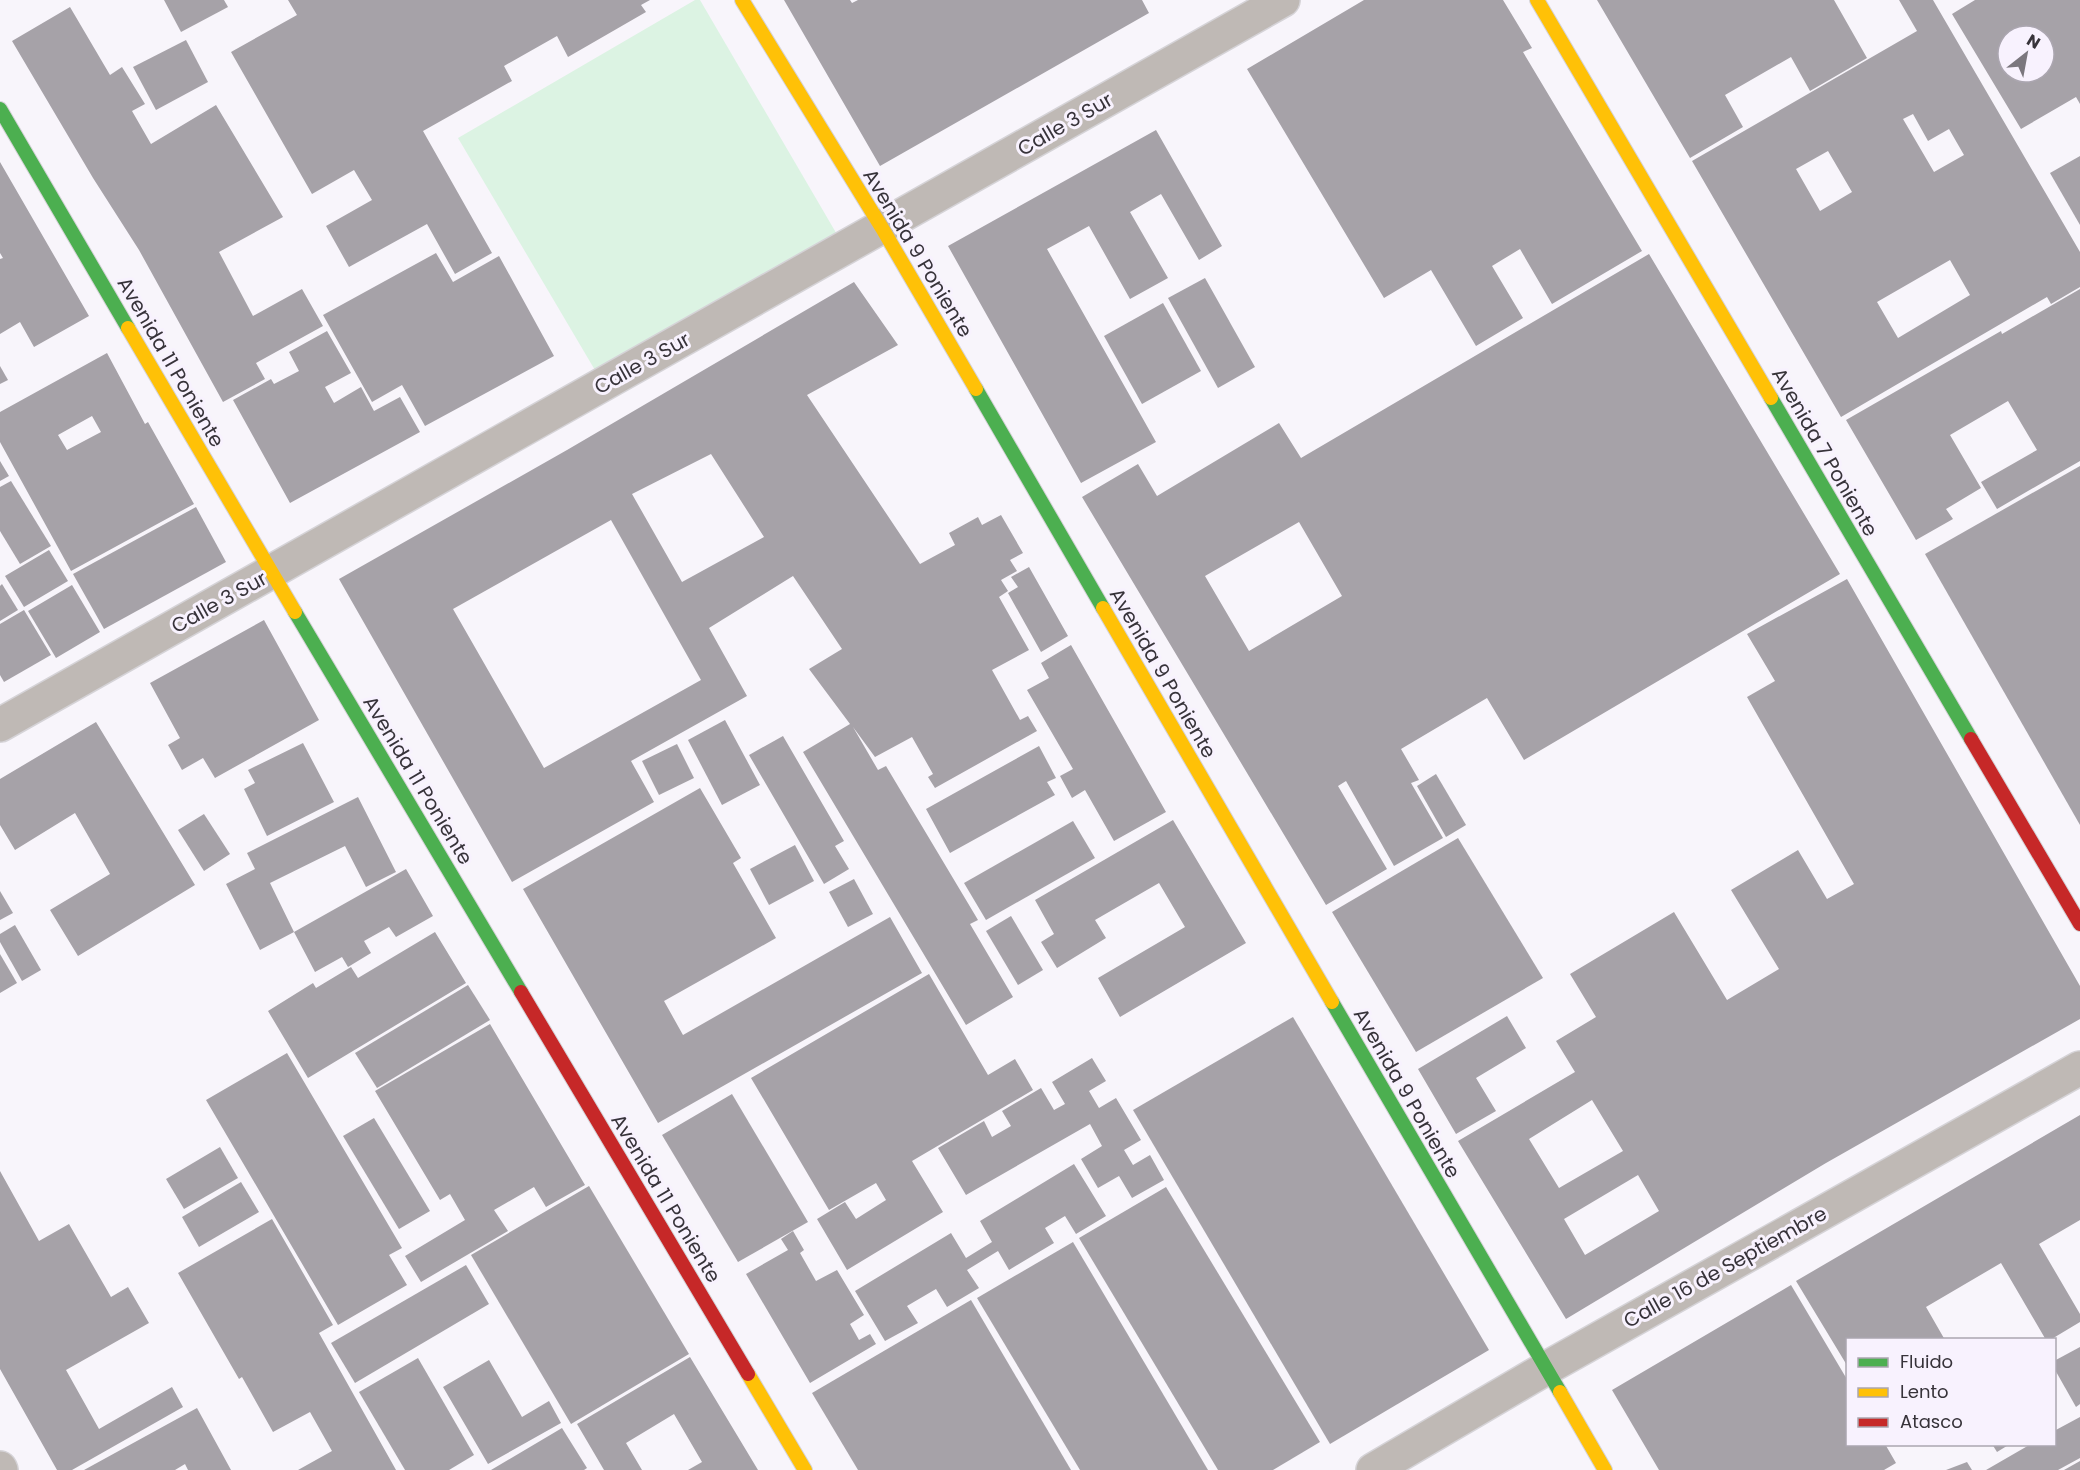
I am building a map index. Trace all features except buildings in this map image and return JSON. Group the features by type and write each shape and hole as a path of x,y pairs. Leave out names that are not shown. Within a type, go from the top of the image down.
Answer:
{"street":[{"name":"Avenida 9 Poniente","path":"742,0 882,228 1605,1470"},
{"name":"Calle 3 Sur","path":"0,725 1283,0"},
{"name":"Avenida 7 Poniente","path":"1537,0 2080,924"},
{"name":"Avenida 11 Poniente","path":"0,109 271,572 805,1470"},
{"name":"Calle 16 de Septiembre","path":"1373,1470 1545,1369 2080,1068"}],"green space":[{"path":"695,0 700,0 842,243 602,382 458,138"}],"traffic: fast":[{"path":"0,109 128,328"},
{"path":"976,389 1103,608"},
{"path":"1771,398 1971,739"},
{"path":"295,612 521,992"},
{"path":"1332,1002 1560,1392"}],"traffic: slow":[{"path":"742,0 882,228 976,389"},
{"path":"1537,0 1771,398"},
{"path":"128,328 295,612"},
{"path":"1103,608 1332,1002"},
{"path":"748,1374 805,1470"},
{"path":"1560,1392 1605,1470"}],"traffic: jam":[{"path":"1971,739 2080,924"},
{"path":"521,992 748,1374"}]}
